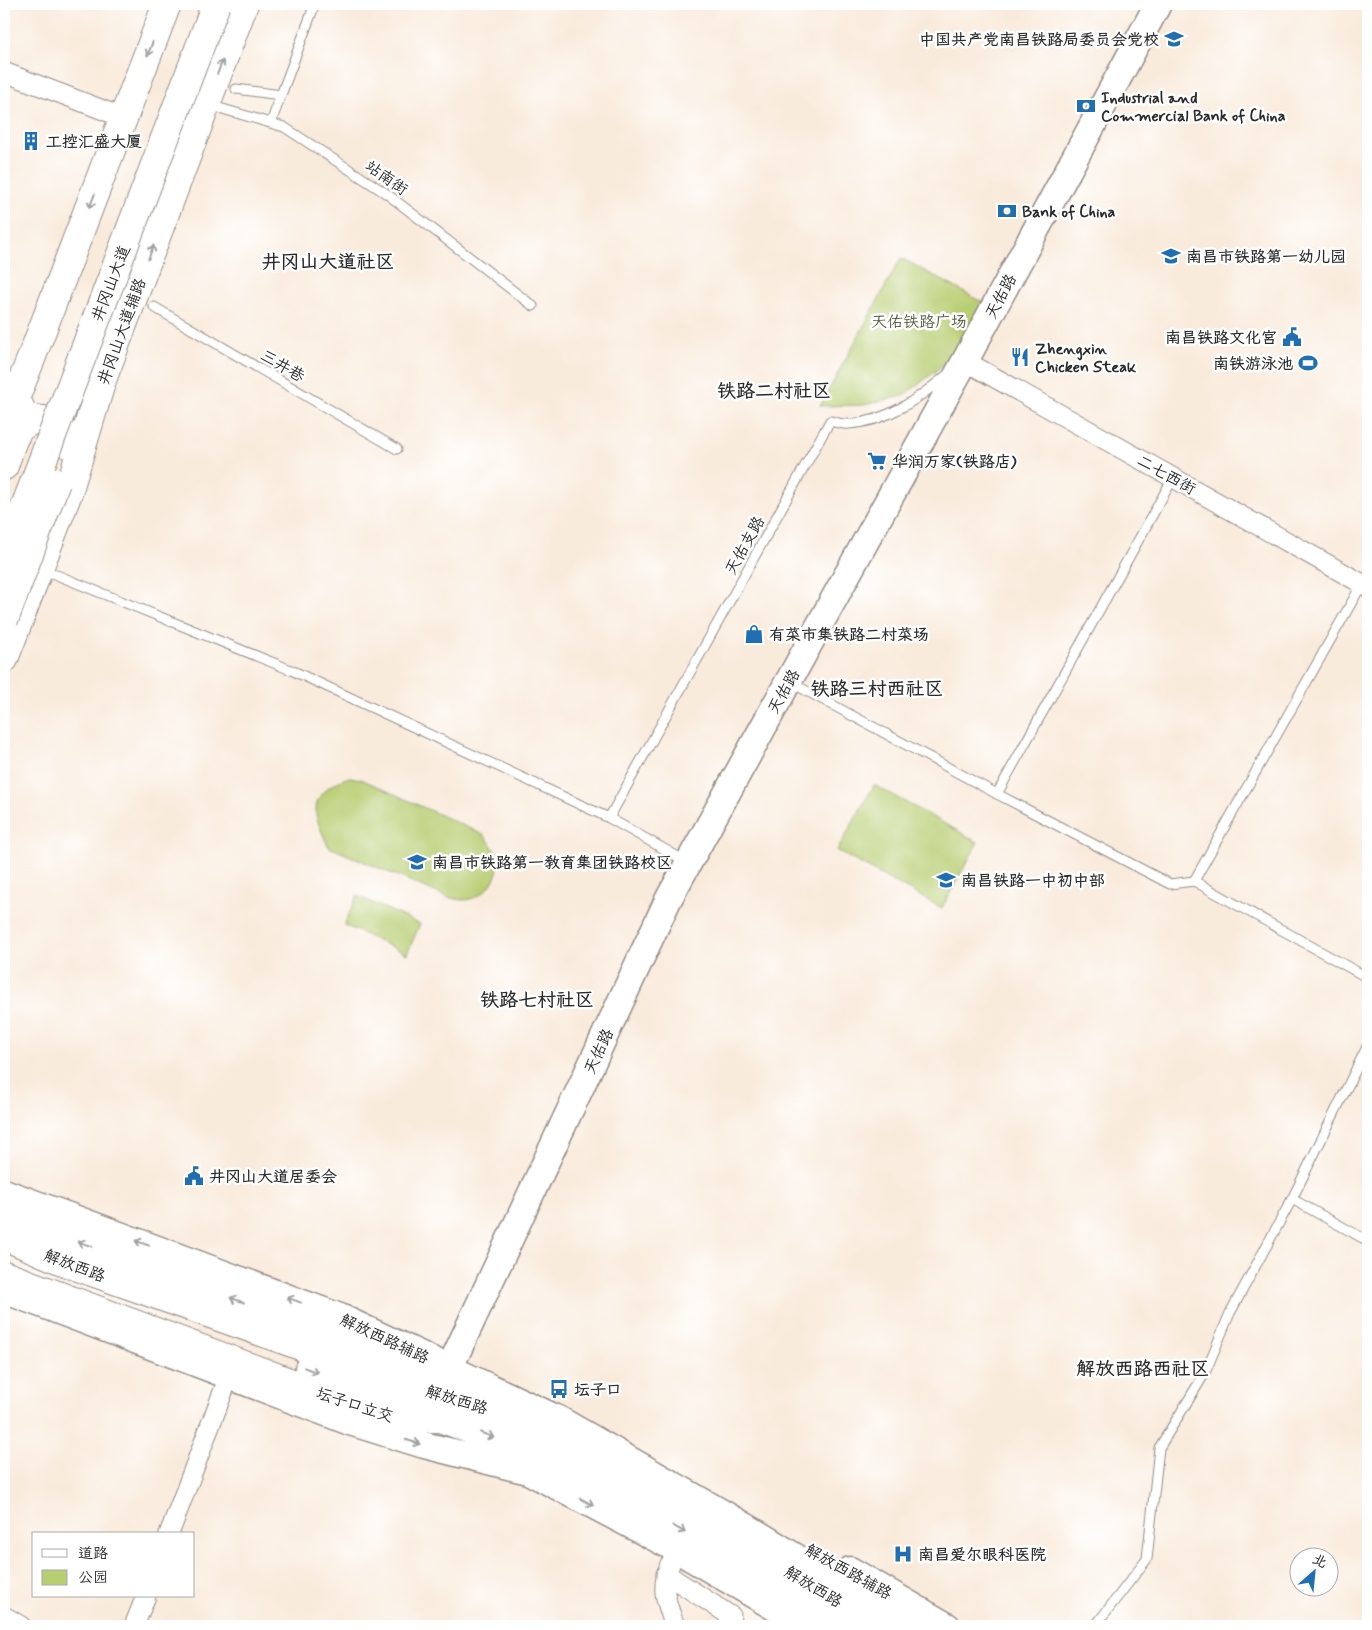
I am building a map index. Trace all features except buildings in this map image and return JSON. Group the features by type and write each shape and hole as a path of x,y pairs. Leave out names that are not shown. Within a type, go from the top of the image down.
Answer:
{"main road":[{"path":"6,445 31,359 124,118 165,4"},
{"name":"井冈山大道","path":"4,519 199,4"},
{"name":"井冈山大道","path":"4,562 216,4"},
{"name":"井冈山大道辅路","path":"4,660 68,493 102,380 244,4"},
{"name":"天佑路","path":"439,1405 449,1368 668,900 965,361 1158,4"},
{"path":"60,473 102,380"},
{"path":"4,620 69,446 64,431 50,421 34,419 19,428 6,445"},
{"name":"解放西路辅路","path":"4,1192 340,1317 560,1420 746,1527 908,1626"},
{"path":"4,1214 380,1353 439,1405"},
{"name":"解放西路","path":"4,1236 67,1263 374,1372 439,1405"},
{"name":"解放西路","path":"4,1252 60,1276 439,1405 495,1411 555,1433 586,1465 879,1626"},
{"name":"坛子口立交","path":"4,1275 300,1386 395,1419 439,1405"},
{"path":"4,1290 350,1422 424,1445 528,1471 665,1543 806,1626"},
{"path":"528,1471 586,1465 560,1420"},
{"path":"624,1487 674,1486"},
{"path":"624,1487 665,1543"},
{"name":"解放西路","path":"624,1487 685,1532 839,1626"},
{"name":"解放西路辅路","path":"746,1527 809,1546 947,1626"},
{"path":"735,1584 773,1621 781,1626"}],"street":[{"path":"4,72 124,118"},
{"name":"二七西街","path":"965,361 1365,586"},
{"path":"170,1532 229,1376"},
{"path":"665,1543 666,1574 664,1596 676,1626"},
{"path":"666,1574 731,1616 729,1626"},
{"path":"134,1626 145,1598"},
{"path":"4,1616 21,1626"}],"lane":[{"path":"271,123 315,4"},
{"path":"236,89 281,96"},
{"name":"站南街","path":"206,105 284,127 387,194 533,306"},
{"name":"三井巷","path":"154,307 397,449"},
{"name":"天佑支路","path":"610,818 830,421 848,424 870,420 899,410 926,393 965,361"},
{"path":"996,794 1174,478"},
{"path":"39,568 292,670 610,818 688,863"},
{"path":"1194,881 1365,586"},
{"path":"788,681 996,794 1170,884 1194,881 1368,978"},
{"path":"1094,1626 1147,1559 1159,1448 1205,1373 1230,1314 1292,1200 1368,1045"},
{"path":"1292,1200 1368,1241"}],"green space":[{"name":"天佑铁路广场","path":"901,258 982,302 980,311 957,349 936,371 903,396 864,405 820,406"},
{"path":"349,777 361,779 484,835 498,859 496,874 489,887 470,899 461,900 447,897 329,847 319,824 316,805 319,797 326,790 335,783"},
{"path":"874,785 978,842 942,908 837,851"},
{"path":"357,896 420,924 407,954 344,925"}],"place":[{"name":"中国共产党南昌铁路局委员会党校","path":"1174,39"},
{"name":"Industrial and Commercial Bank of China","path":"1086,106"},
{"name":"工控汇盛大厦","path":"31,141"},
{"name":"Bank of China","path":"1007,211"},
{"name":"南昌市铁路第一幼儿园","path":"1171,256"},
{"name":"南昌铁路文化宫","path":"1292,337"},
{"name":"Zhengxin Chicken Steak","path":"1020,357"},
{"name":"南铁游泳池","path":"1308,363"},
{"name":"华润万家(铁路店)","path":"877,461"},
{"name":"有菜市集铁路二村菜场","path":"754,634"},
{"name":"南昌市铁路第一教育集团铁路校区","path":"417,862"},
{"name":"南昌铁路一中初中部","path":"946,880"},
{"name":"井冈山大道居委会","path":"194,1176"},
{"name":"坛子口","path":"559,1389"},
{"name":"南昌爱尔眼科医院","path":"903,1554"}],"district":[{"name":"井冈山大道社区","path":"328,261"},
{"name":"铁路二村社区","path":"774,390"},
{"name":"铁路三村西社区","path":"877,688"},
{"name":"铁路七村社区","path":"537,999"},
{"name":"解放西路西社区","path":"1143,1368"}]}
